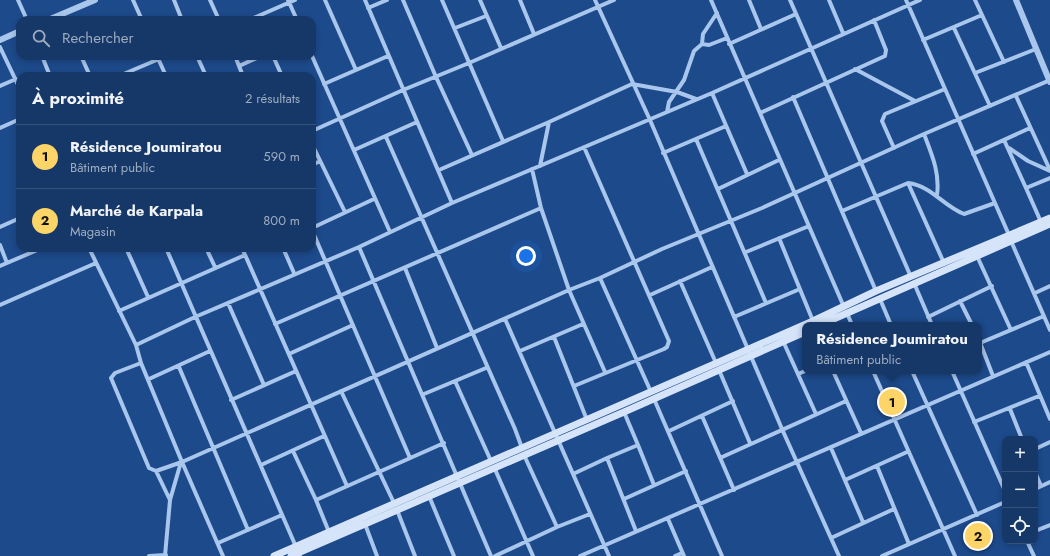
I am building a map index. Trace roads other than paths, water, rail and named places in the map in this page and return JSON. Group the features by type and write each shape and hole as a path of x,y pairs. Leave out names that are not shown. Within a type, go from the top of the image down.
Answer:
{"main road":[{"path":"825,322 876,291 913,281 977,256 1050,218"},
{"path":"813,321 880,299 944,263 1050,224"},
{"path":"274,556 299,552 329,533 395,507 523,452 650,391 802,326"},
{"path":"556,436 624,412 802,333"},
{"path":"290,556 365,524 395,507 430,496 459,479"}],"street":[{"path":"18,0 25,16"},
{"path":"65,16 95,0"},
{"path":"133,0 140,16"},
{"path":"174,0 180,16"},
{"path":"210,0 217,16"},
{"path":"258,16 289,1 295,0"},
{"path":"326,0 356,70"},
{"path":"365,0 452,203"},
{"path":"368,8 387,0"},
{"path":"403,0 472,155"},
{"path":"442,0 503,141"},
{"path":"480,0 501,48"},
{"path":"520,0 534,34"},
{"path":"595,0 632,84 650,120 782,429 839,556"},
{"path":"316,129 403,90 614,0"},
{"path":"711,0 851,322"},
{"path":"749,0 761,29"},
{"path":"790,0 827,81 930,322"},
{"path":"829,0 843,33"},
{"path":"906,0 1050,330"},
{"path":"136,345 195,317 359,246 452,203 650,120 920,0"},
{"path":"975,0 1004,62"},
{"path":"156,471 182,462 246,432 409,362 569,290 732,221 924,134 959,121 990,106 1050,81 1016,0"},
{"path":"289,1 295,16"},
{"path":"667,112 669,102 684,80 694,51 702,44 703,34 717,13"},
{"path":"729,44 796,14"},
{"path":"923,40 982,15"},
{"path":"455,28 486,16"},
{"path":"760,112 886,55 886,50 874,20"},
{"path":"954,28 990,106"},
{"path":"0,40 16,33"},
{"path":"702,44 709,45 727,38"},
{"path":"0,47 16,79 0,86"},
{"path":"975,73 1036,49"},
{"path":"324,84 388,56"},
{"path":"44,60 48,72"},
{"path":"83,60 88,72"},
{"path":"128,72 154,60"},
{"path":"159,60 164,72"},
{"path":"199,60 204,72"},
{"path":"237,60 241,72"},
{"path":"239,66 252,60"},
{"path":"276,60 280,72"},
{"path":"314,60 374,199 390,232"},
{"path":"855,69 914,102"},
{"path":"439,170 632,84 677,92 696,99"},
{"path":"894,148 882,121 883,116 945,89"},
{"path":"712,93 747,174"},
{"path":"1016,96 1050,171"},
{"path":"793,97 876,291"},
{"path":"0,128 16,121"},
{"path":"354,150 417,122"},
{"path":"540,166 549,122"},
{"path":"663,153 726,126"},
{"path":"973,154 1030,128"},
{"path":"924,134 936,168 938,183 937,195"},
{"path":"386,137 557,527"},
{"path":"696,139 746,252 766,303"},
{"path":"1004,140 1041,222"},
{"path":"574,386 664,349 669,344 668,336 584,147"},
{"path":"1008,147 1028,161 1050,171"},
{"path":"316,152 345,212"},
{"path":"718,188 780,160"},
{"path":"316,164 320,161"},
{"path":"532,169 541,208 569,290 605,372"},
{"path":"1026,188 1050,178"},
{"path":"842,211 876,195 908,183 917,184 937,195 957,212 964,214 995,203"},
{"path":"908,183 944,263"},
{"path":"316,227 374,199"},
{"path":"275,324 340,297 373,281 541,208"},
{"path":"0,227 16,220"},
{"path":"746,252 809,226"},
{"path":"779,238 813,321"},
{"path":"316,239 410,458"},
{"path":"0,245 7,263"},
{"path":"359,246 373,281 424,394 492,556"},
{"path":"0,266 33,252"},
{"path":"91,252 136,345 141,363 223,556"},
{"path":"128,252 148,297"},
{"path":"168,252 231,400 299,552"},
{"path":"208,252 215,267"},
{"path":"244,252 347,486"},
{"path":"285,252 294,273"},
{"path":"119,311 215,267 246,255"},
{"path":"977,256 1011,330"},
{"path":"0,305 96,263"},
{"path":"650,295 712,267"},
{"path":"405,268 438,348"},
{"path":"600,278 669,431 722,556"},
{"path":"680,281 716,363"},
{"path":"928,317 992,286"},
{"path":"1035,293 1050,286"},
{"path":"734,317 800,289"},
{"path":"880,299 890,322"},
{"path":"960,302 970,322"},
{"path":"228,303 264,385"},
{"path":"982,341 1044,316"},
{"path":"505,319 609,556"},
{"path":"520,351 583,324"},
{"path":"289,354 353,325"},
{"path":"554,337 587,420"},
{"path":"783,342 816,414"},
{"path":"982,347 993,376"},
{"path":"149,379 210,351"},
{"path":"580,556 636,531 701,505 927,404 1050,352"},
{"path":"1026,362 1050,419"},
{"path":"141,363 115,373 110,378 149,468 156,471 170,500"},
{"path":"179,366 248,530"},
{"path":"424,394 486,368"},
{"path":"719,370 750,443"},
{"path":"231,400 296,371"},
{"path":"798,374 802,372"},
{"path":"833,374 861,433"},
{"path":"873,374 907,452 955,556"},
{"path":"913,374 977,515"},
{"path":"953,374 1002,484"},
{"path":"455,381 533,556"},
{"path":"341,391 380,472 415,556"},
{"path":"974,422 1040,396"},
{"path":"720,458 750,443 846,401"},
{"path":"669,431 733,402"},
{"path":"1010,408 1021,436"},
{"path":"624,412 654,485"},
{"path":"702,416 734,490"},
{"path":"261,465 324,436"},
{"path":"1038,448 1050,442"},
{"path":"316,500 444,443"},
{"path":"573,474 638,445"},
{"path":"831,448 863,522"},
{"path":"293,451 316,500 329,533"},
{"path":"846,480 907,452"},
{"path":"607,458 636,531"},
{"path":"149,556 166,555 170,500 182,462"},
{"path":"877,466 909,544"},
{"path":"624,499 686,471"},
{"path":"1038,480 1040,486 1050,482"},
{"path":"430,496 454,556"},
{"path":"882,556 1002,503"},
{"path":"831,538 894,509"},
{"path":"495,556 557,527 590,514"},
{"path":"218,543 282,516"},
{"path":"668,519 683,554 675,556"},
{"path":"365,524 377,556"},
{"path":"1038,530 1050,525"},
{"path":"1028,544 1034,556"}],"place":[{"name":"Résidence Joumiratou","path":"892,402"},
{"name":"Marché de Karpala","path":"978,536"}]}
